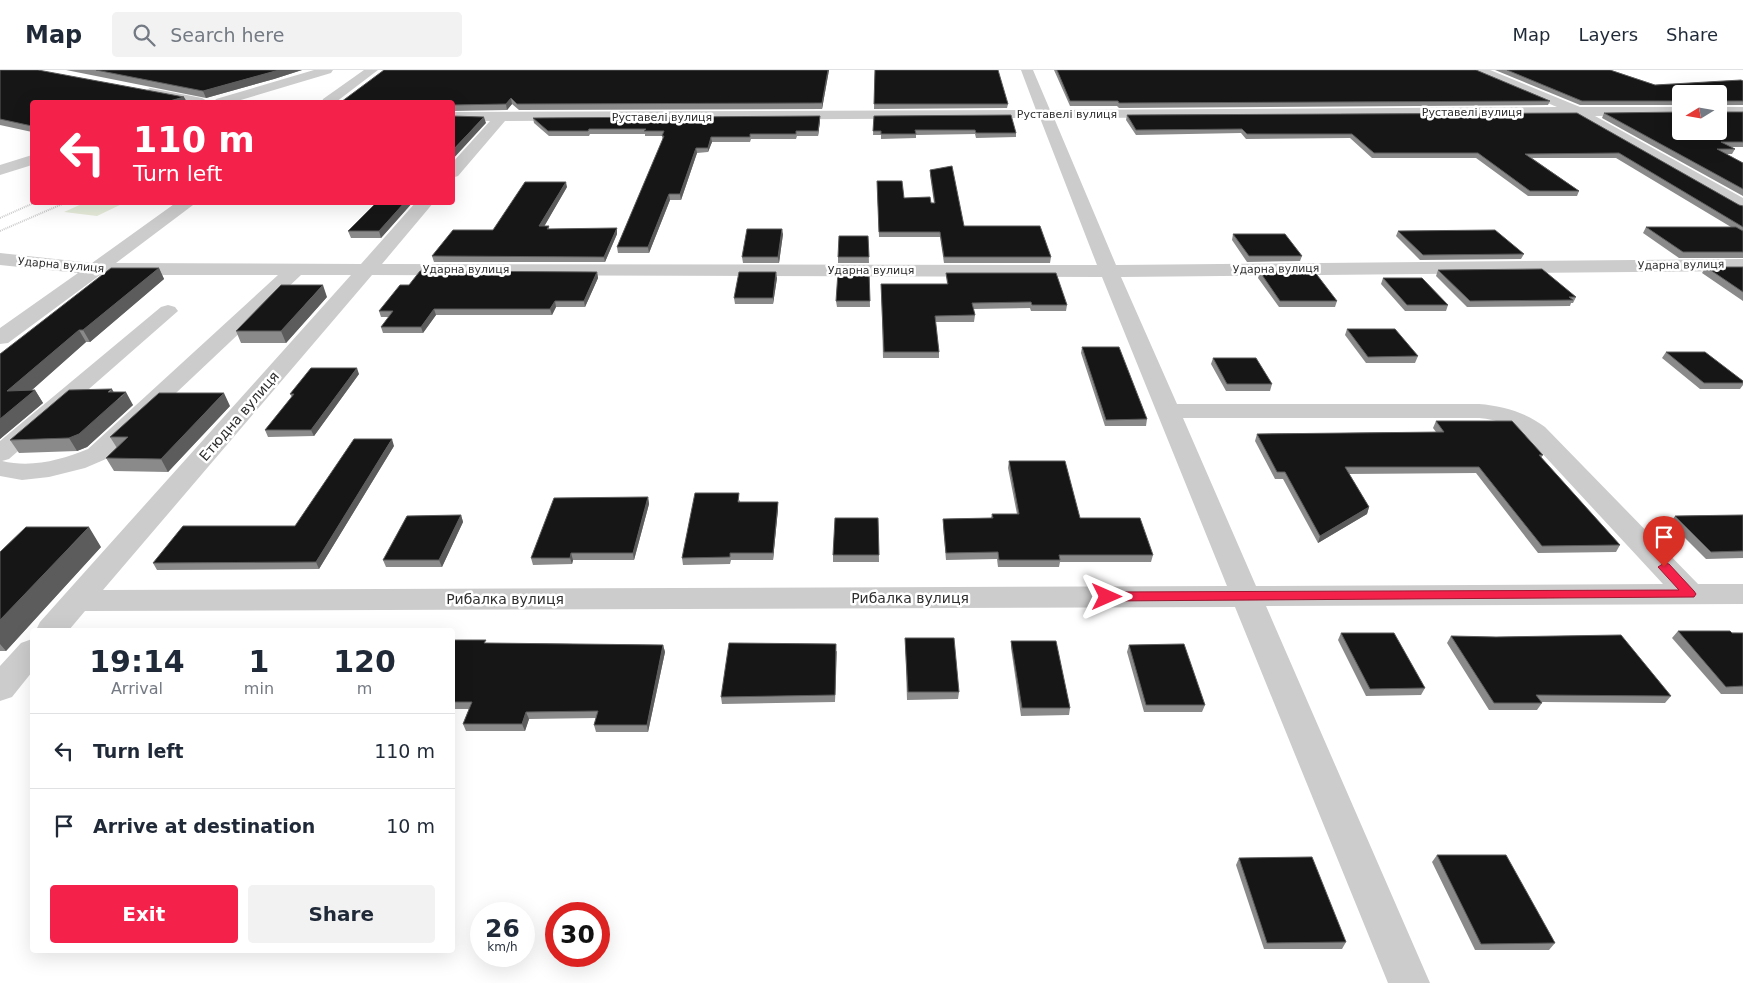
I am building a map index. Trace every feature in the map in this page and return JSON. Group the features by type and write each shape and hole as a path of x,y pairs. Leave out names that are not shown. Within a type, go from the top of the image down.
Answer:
{"street":[{"path":"228,100 327,70"},
{"path":"331,100 372,70"},
{"path":"1027,70 1109,271 1408,983"},
{"path":"1479,70 1578,111 1743,204"},
{"path":"134,89 192,100"},
{"name":"Руставелі вулиця","path":"455,116 1672,111"},
{"path":"1728,111 1743,111"},
{"path":"455,170 501,117"},
{"path":"0,170 30,161"},
{"path":"0,338 185,205"},
{"name":"Етюдна вулиця","path":"53,628 423,205"},
{"name":"Ударна вулиця","path":"0,259 96,269 1109,271 1743,265"},
{"path":"0,468 32,471 59,468 82,462 97,454 296,269"},
{"path":"0,454 168,311"},
{"path":"1168,411 1479,411 1512,416 1525,422 1536,432 1690,594"},
{"name":"Рибалка вулиця","path":"76,601 1743,594"},
{"path":"0,688 30,653"}],"path":[{"path":"0,218 30,205"},
{"path":"0,231 60,205"}],"green space":[{"path":"80,205 120,205 97,216 64,212"}],"building":[{"path":"0,70 38,70 184,97 173,100 30,100 30,126 0,119"},
{"path":"96,70 279,70 203,91"},
{"path":"384,70 828,70 822,103 517,104 511,98 506,104 455,105 455,100 344,100"},
{"path":"875,70 998,70 1008,104 874,104"},
{"path":"1057,70 1476,70 1550,101 1119,103 1118,101 1070,101"},
{"path":"1507,70 1610,70 1655,85 1743,81 1743,101 1728,101 1728,85 1672,85 1672,101 1582,101"},
{"path":"1672,112 1672,140 1728,140 1728,112 1743,112 1743,142 1721,142 1735,149 1717,149 1743,163 1743,189 1604,113"},
{"path":"1577,113 1743,206 1743,227 1619,153 1525,154 1579,191 1530,191 1478,153 1374,153 1352,134 1247,134 1242,129 1136,130 1127,115"},
{"path":"1011,115 1016,133 976,133 975,130 915,130 916,134 881,134 881,131 873,131 874,116"},
{"path":"455,116 484,117 455,148"},
{"path":"820,116 818,131 796,131 796,134 750,134 750,137 711,137 708,148 696,148 680,194 669,194 648,247 617,247 664,136 662,136 664,131 644,131 646,129 589,129 588,131 548,131 533,118"},
{"path":"952,166 964,226 1040,226 1051,257 944,257 940,232 879,232 877,181 902,181 904,198 930,197 931,203 935,203 930,170"},
{"path":"525,182 566,182 539,226 549,226 547,229 617,228 604,257 432,256 453,230 493,230"},
{"path":"374,205 402,205 379,231 348,231"},
{"path":"1646,227 1736,227 1743,231 1743,252 1683,252"},
{"path":"747,229 782,229 778,257 742,257"},
{"path":"1495,230 1524,254 1423,255 1398,231"},
{"path":"1233,234 1285,234 1302,256 1249,256"},
{"path":"839,236 868,236 869,257 838,257"},
{"path":"1706,267 1743,267 1743,292"},
{"path":"111,268 159,268 83,330 79,330 7,391 35,390 0,419 0,354"},
{"path":"1542,269 1576,297 1569,297 1573,300 1470,301 1438,270"},
{"path":"420,271 597,272 584,301 555,301 550,309 434,309 421,327 381,327 393,311 379,311 400,285 409,285"},
{"path":"1314,271 1337,301 1280,301 1260,272"},
{"path":"739,272 776,272 773,298 734,298"},
{"path":"838,272 869,272 870,301 836,301"},
{"path":"946,273 1056,273 1067,305 1032,305 1031,302 972,303 975,315 935,316 939,352 884,352 881,284 948,284"},
{"path":"1383,278 1422,278 1448,305 1407,305"},
{"path":"281,285 323,285 281,331 236,331"},
{"path":"1347,329 1395,329 1418,356 1368,357"},
{"path":"1082,347 1119,347 1147,419 1106,420"},
{"path":"1666,352 1705,352 1743,381 1743,383 1704,383"},
{"path":"1213,358 1256,358 1272,384 1227,384"},
{"path":"311,368 357,368 311,430 265,430 294,394 290,394"},
{"path":"112,389 108,392 126,392 79,434 69,438 10,440 69,390"},
{"path":"159,393 224,393 161,459 106,458 128,437 110,437"},
{"path":"1436,421 1512,421 1543,455 1539,455 1620,545 1542,546 1479,467 1345,467 1369,507 1320,536 1285,472 1277,472 1257,434 1444,432"},
{"path":"354,439 392,439 316,562 153,563 183,526 295,526"},
{"path":"1009,461 1065,461 1080,518 1140,518 1153,555 1059,555 1060,560 999,560 998,552 946,553 943,519 993,518 992,514 1019,514"},
{"path":"695,493 739,493 738,502 778,502 773,553 730,553 730,557 682,558"},
{"path":"648,497 633,553 571,553 570,558 531,558 554,498"},
{"path":"461,515 439,560 383,560 407,516"},
{"path":"1743,515 1743,551 1711,552 1675,516"},
{"path":"835,518 878,518 879,555 833,555"},
{"path":"26,527 89,527 0,620 0,552"},
{"path":"1678,631 1730,631 1732,633 1743,633 1743,686 1726,687"},
{"path":"1341,633 1394,633 1425,688 1370,689"},
{"path":"1621,635 1671,696 1536,695 1542,703 1494,703 1451,636 1496,637"},
{"path":"905,638 954,638 959,692 908,692"},
{"path":"455,640 486,640 484,643 663,645 647,725 594,725 598,711 526,712 522,724 463,724 472,702 455,702"},
{"path":"1011,641 1056,641 1070,708 1022,708"},
{"path":"729,643 836,644 835,695 721,697"},
{"path":"1184,644 1205,705 1146,705 1129,645"},
{"path":"1437,855 1506,855 1555,943 1481,944"},
{"path":"1312,857 1346,942 1267,943 1239,858"}],"route":[{"path":"1107,597 1690,594 1664,567"}]}
